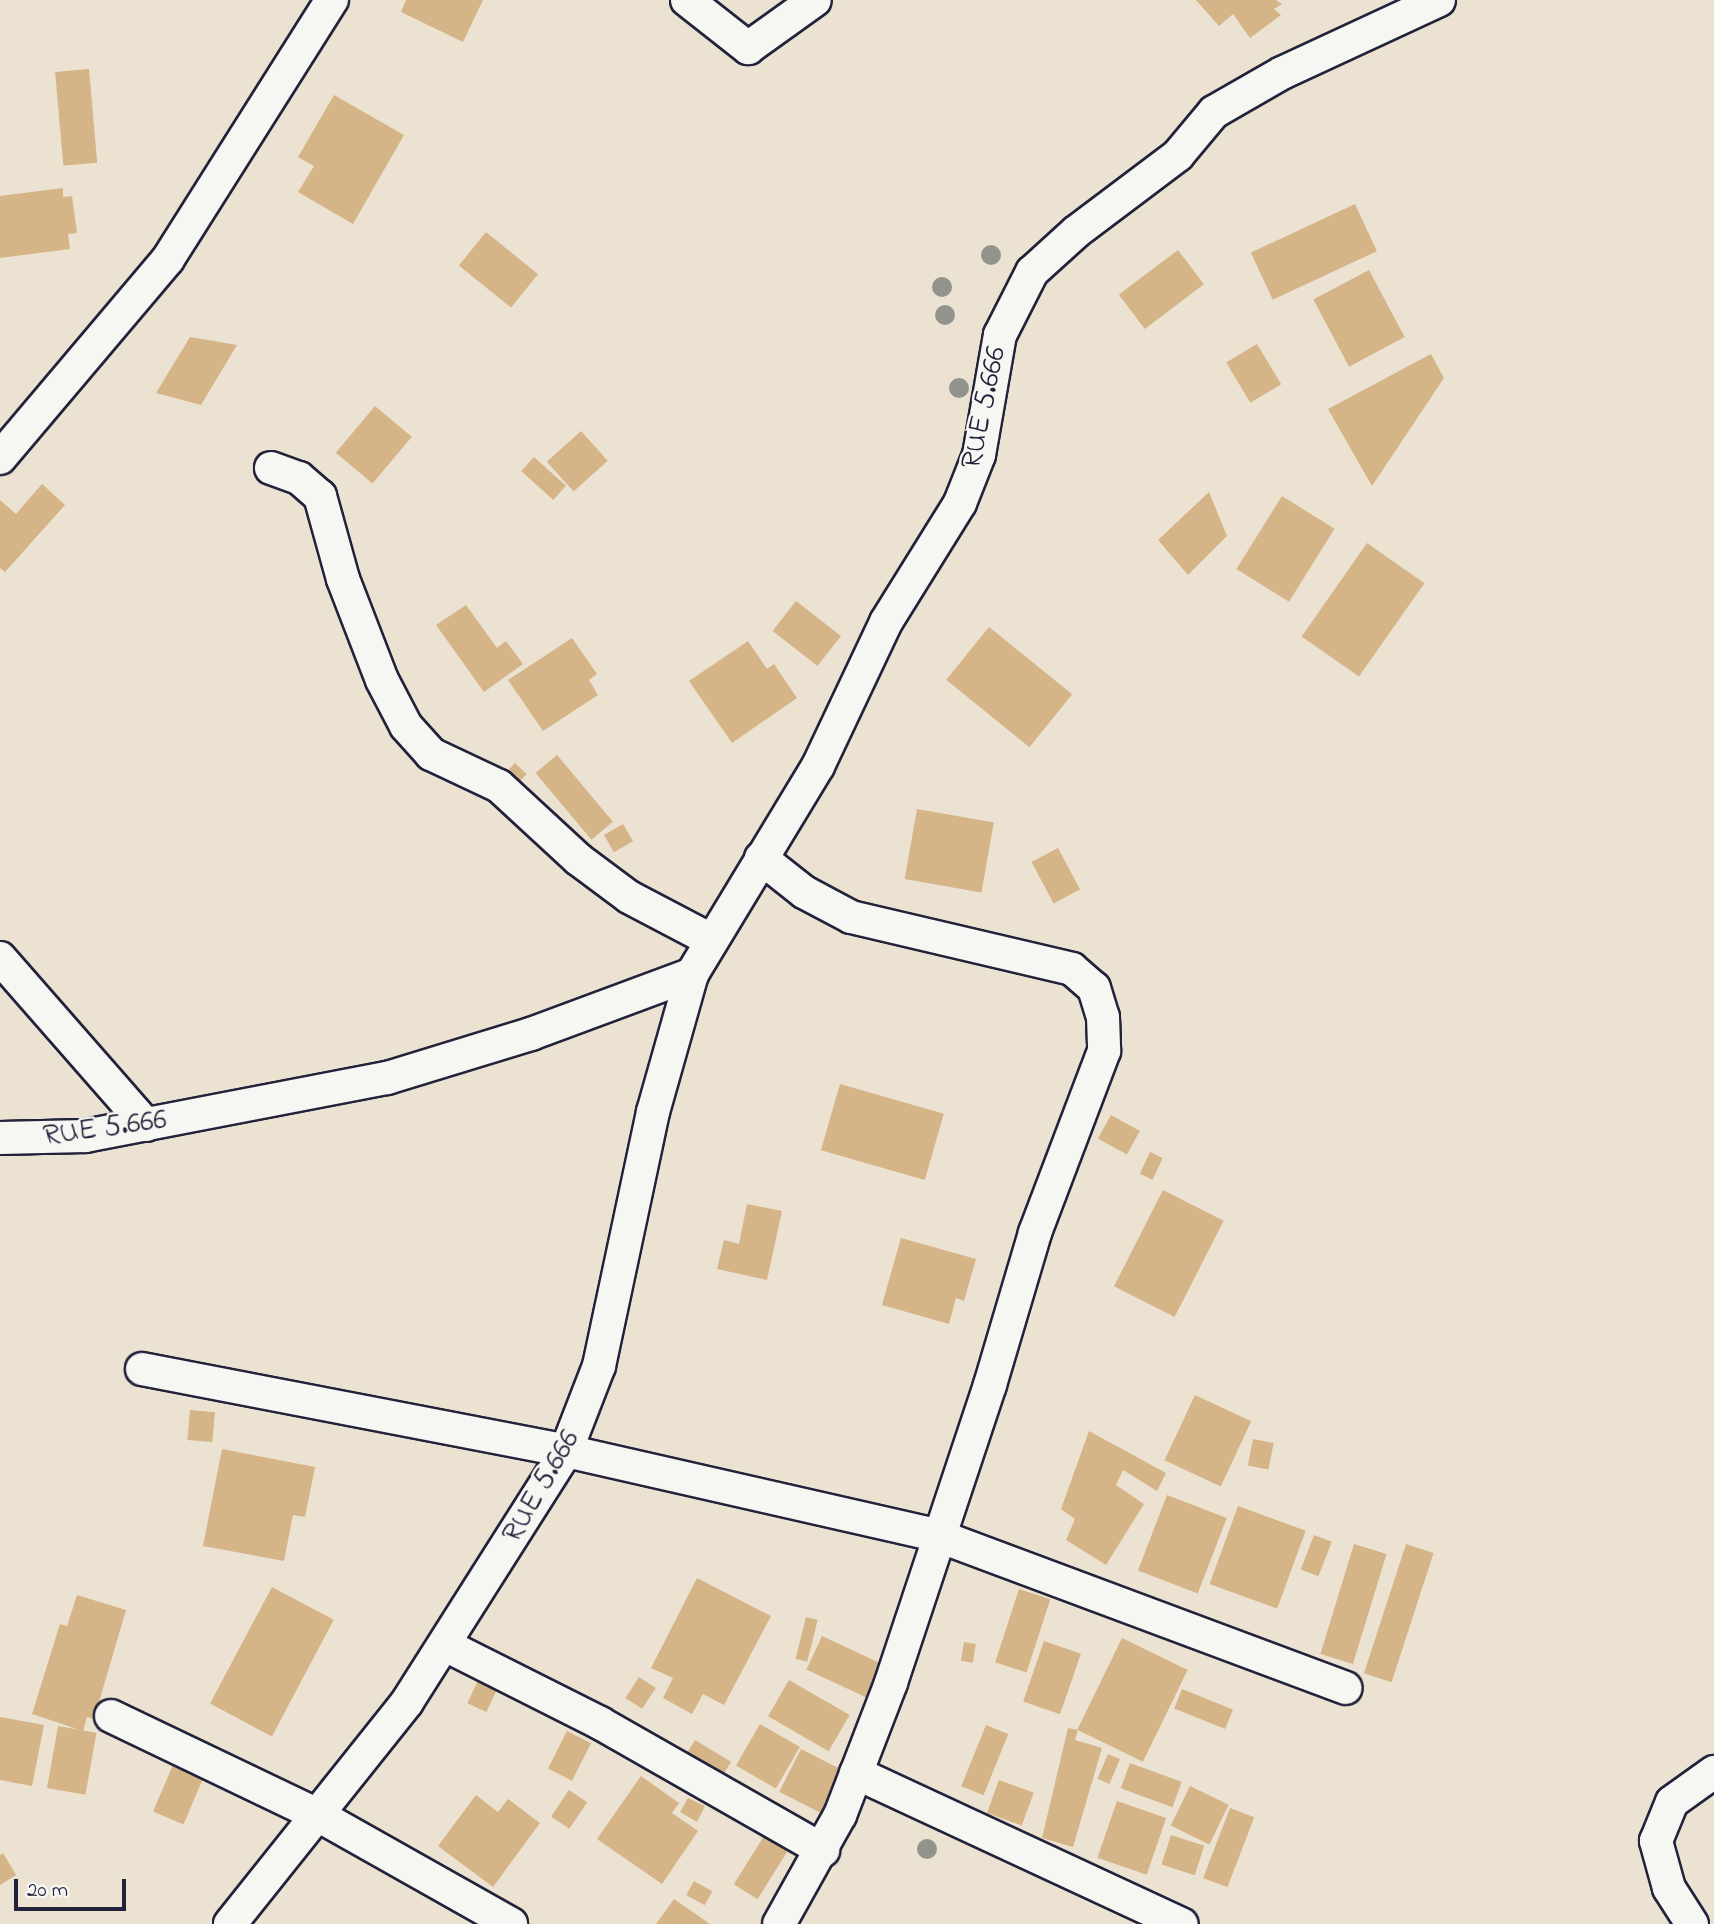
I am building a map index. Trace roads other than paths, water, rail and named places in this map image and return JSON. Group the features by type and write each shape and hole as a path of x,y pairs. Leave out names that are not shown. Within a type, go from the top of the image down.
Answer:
{"street":[{"path":"0,458 168,259 332,0"},
{"path":"687,0 748,48 814,0"},
{"name":"RUE 5.666","path":"230,1924 407,1702 566,1451 599,1366 653,1112 692,974 818,766 886,622 960,503 979,455 1000,335 1016,296 1032,272 1076,232 1178,155 1214,113 1282,73 1439,0"},
{"path":"271,468 299,478 320,496 343,579 382,681 406,726 431,754 499,786 578,859 629,897 711,940"},
{"path":"761,858 804,892 851,917 1072,969 1094,988 1103,1017 1104,1051 1091,1095 1035,1233 939,1536 856,1773 823,1850 779,1924"},
{"path":"0,958 146,1125"},
{"name":"RUE 5.666","path":"0,1138 85,1136 387,1077 531,1034 692,974"},
{"path":"142,1369 566,1451 939,1536 1345,1688"},
{"path":"445,1645 600,1723 823,1850"},
{"path":"111,1716 316,1814 511,1924"},
{"path":"1692,1924 1669,1888 1656,1841 1672,1802 1714,1772"},
{"path":"856,1773 1182,1924"}]}
